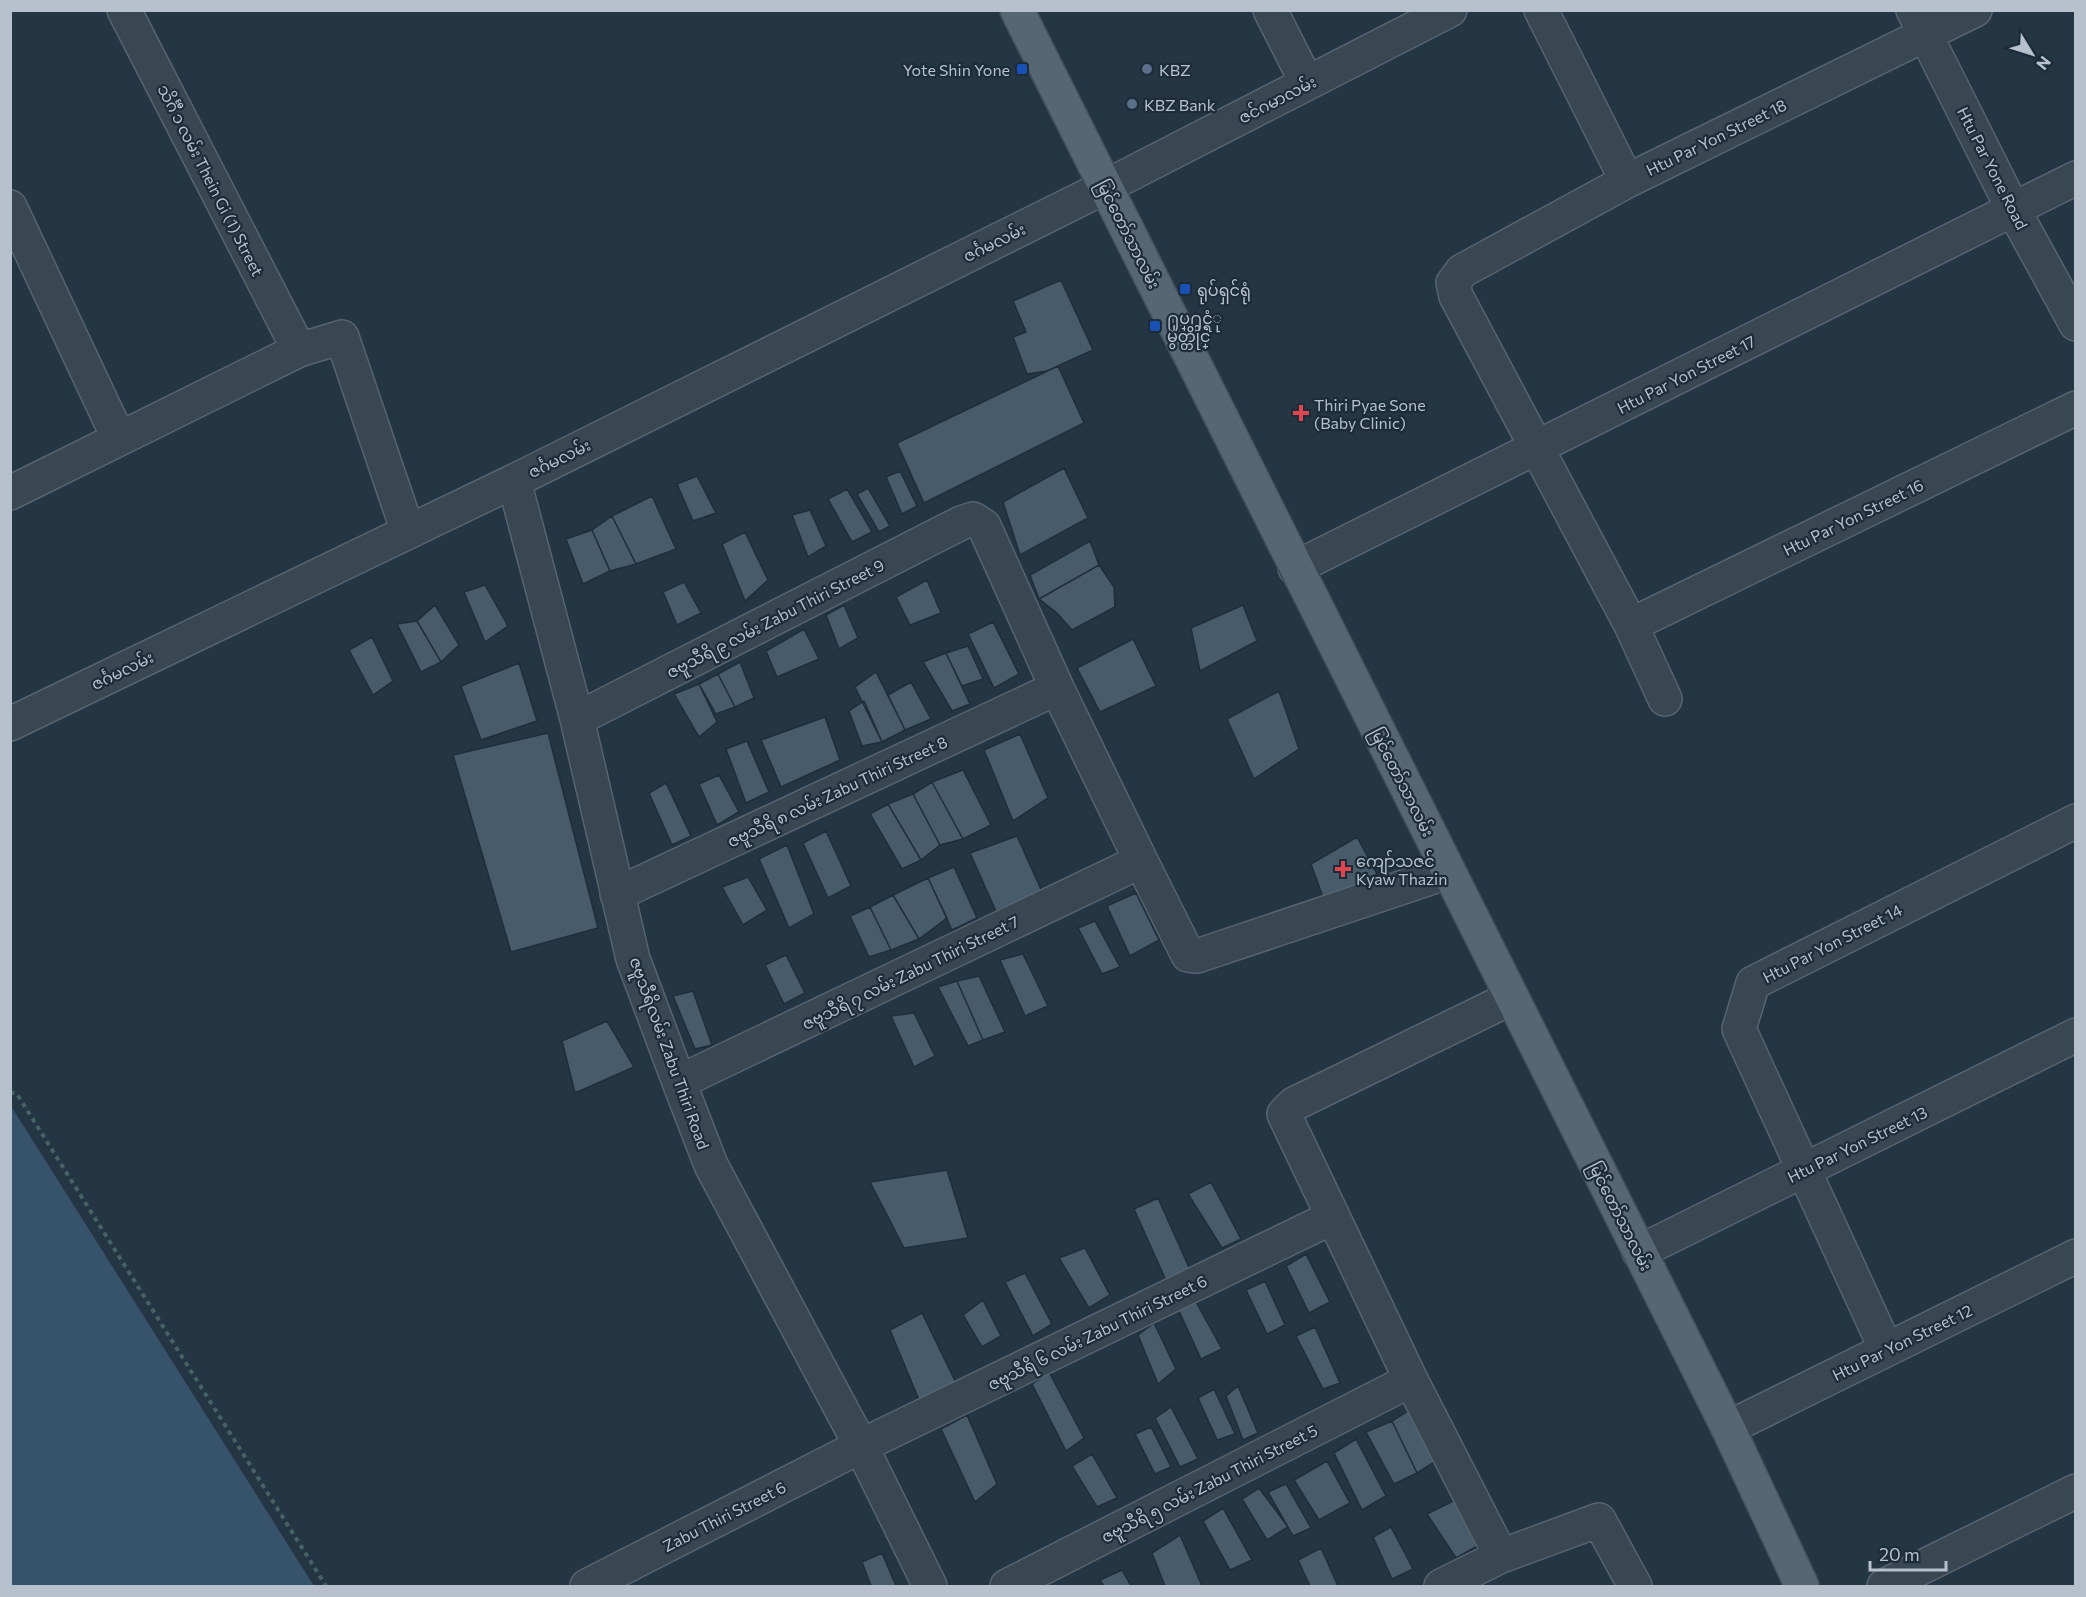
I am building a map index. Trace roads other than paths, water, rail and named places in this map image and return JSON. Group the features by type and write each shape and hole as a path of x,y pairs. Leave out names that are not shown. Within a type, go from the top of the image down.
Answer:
{"main road":[{"name":"မြင်တော်သာလမ်း","path":"1017,10 1728,1428 1802,1587"}],"street":[{"name":"သိင်္ဂီ ၁ လမ်း Thein Gi (1) Street","path":"124,10 299,350"},
{"path":"1270,10 1307,83"},
{"name":"ဇင်ဂမာလမ်း","path":"1105,187 1450,10"},
{"path":"1541,10 1627,181"},
{"name":"Htu Par Yon Street 18","path":"1536,449 1456,296 1454,283 1462,271 1919,23 1975,10"},
{"name":"Htu Par Yone Road","path":"1919,23 2013,209 2076,324"},
{"name":"Htu Par Yon Street 17","path":"1295,568 2076,178"},
{"name":"ဇင်္ဂမလမ်း","path":"10,724 514,481 1105,187"},
{"path":"10,207 119,439"},
{"path":"10,493 299,350 342,337 408,532"},
{"name":"Htu Par Yon Street 16","path":"1631,625 2076,408"},
{"path":"1536,449 1631,625 1665,699"},
{"name":"ဇဗူသီရိလမ်း Zabu Thiri Road","path":"514,481 577,719 633,959 711,1165 861,1446 930,1587"},
{"name":"ဇဗူသီရိ ၉ လမ်း Zabu Thiri Street 9","path":"577,719 961,523 974,519 984,526 1057,688"},
{"path":"1057,688 1188,955 1197,956 1448,872"},
{"name":"ဇဗူသီရိ ၈ လမ်း Zabu Thiri Street 8","path":"617,894 1057,688"},
{"name":"Htu Par Yon Street 14","path":"1886,1349 1739,1029 1753,983 2076,820"},
{"name":"ဇဗူသီရိ ၇ လမ်း Zabu Thiri Street 7","path":"680,1082 1141,861"},
{"path":"1501,1556 1411,1380 1284,1114 1294,1104 1511,998"},
{"name":"Htu Par Yon Street 13","path":"1639,1252 2076,1035"},
{"name":"ဇဗူသီရိ ၆ လမ်း Zabu Thiri Street 6","path":"861,1446 1333,1217"},
{"name":"Htu Par Yon Street 12","path":"1728,1428 2076,1256"},
{"name":"ဇဗူသီရိ ၅ လမ်း Zabu Thiri Street 5","path":"1007,1587 1411,1380"},
{"name":"Zabu Thiri Street 6","path":"587,1587 861,1446"},
{"path":"1884,1587 2076,1491"},
{"path":"1441,1587 1501,1556 1599,1520 1635,1587"}],"water":[{"path":"11,1106 314,1586 11,1586"}],"place":[{"name":"Yote Shin Yone","path":"1022,69"},
{"name":"KBZ","path":"1147,69"},
{"name":"KBZ Bank","path":"1132,104"},
{"name":"ရုပ်ရှင်ရုံ","path":"1185,289"},
{"name":"႐ုပ္႐ွင္ရံု မွတ္တိုင္","path":"1155,326"},
{"name":"Thiri Pyae Sone (Baby Clinic)","path":"1301,413"},
{"name":"ကျော်သဇင် Kyaw Thazin","path":"1343,869"}]}
